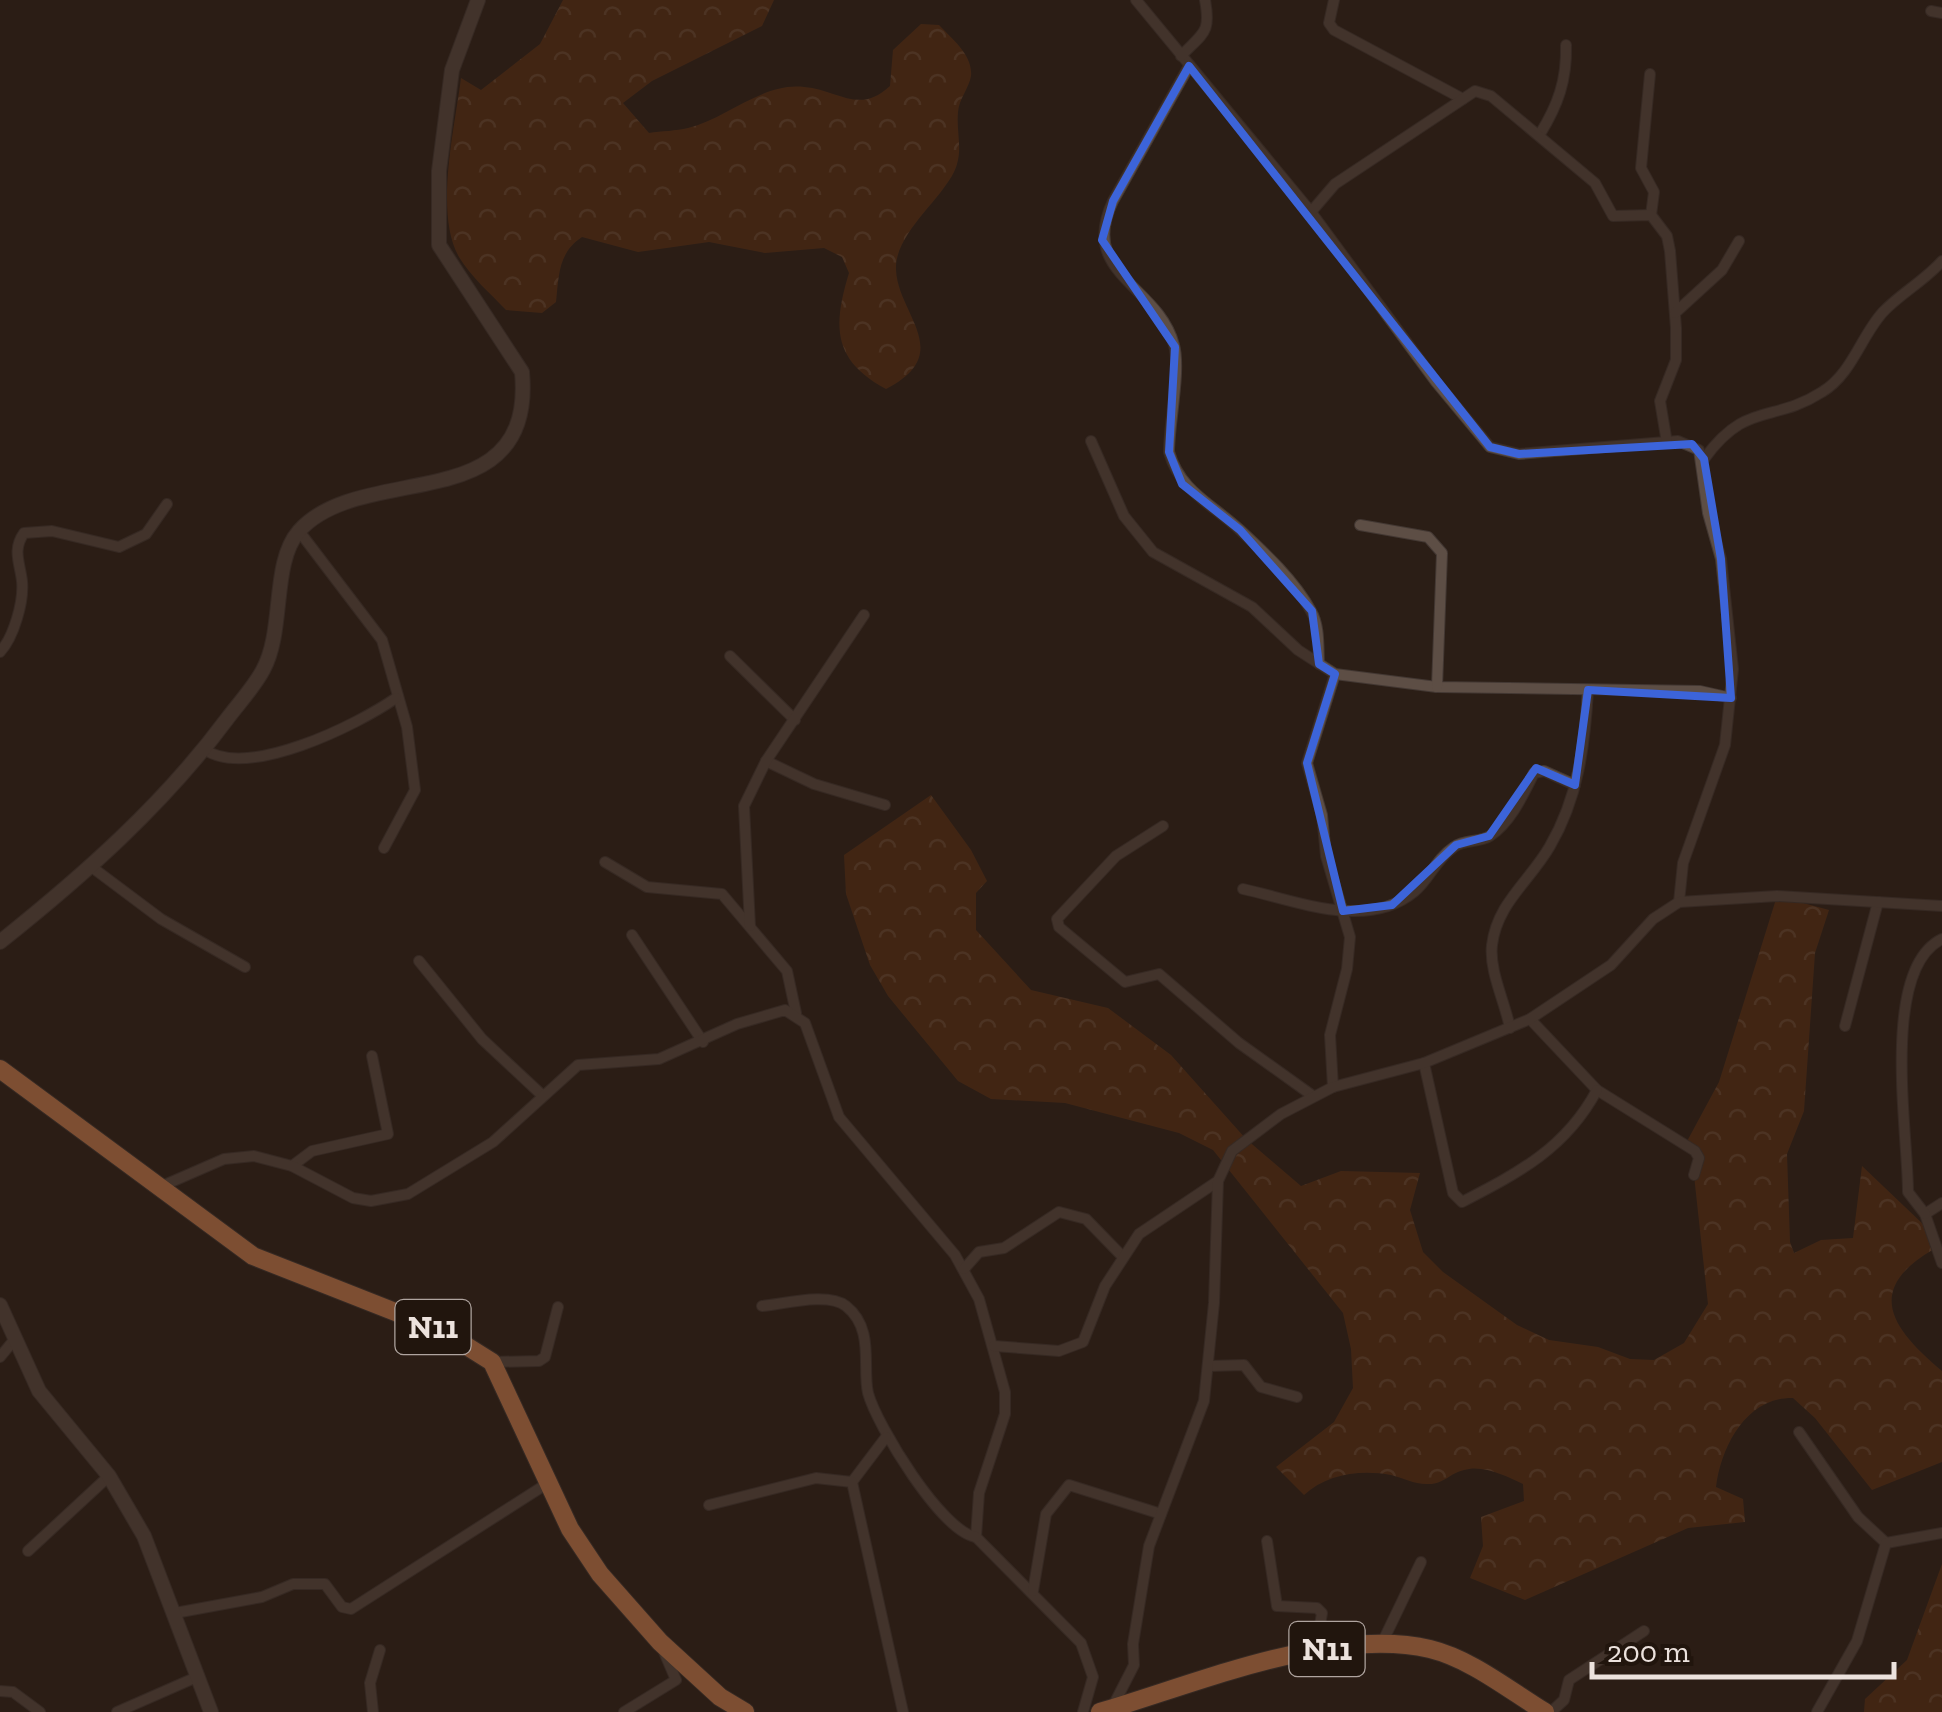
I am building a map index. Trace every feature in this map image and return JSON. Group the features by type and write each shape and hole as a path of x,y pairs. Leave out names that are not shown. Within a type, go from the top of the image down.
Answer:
{"highway":[{"name":"N11","path":"0,1069 254,1256 441,1330 492,1362 548,1484 600,1574 660,1642 720,1698 745,1712"},
{"name":"N11","path":"1120,1710 1298,1652 1382,1643 1433,1650 1478,1670 1548,1712"}],"street":[{"path":"0,942 93,868 204,749 262,672 272,649 288,550 299,531 340,507 473,470 503,450 520,416 522,372 439,244 440,172 452,70 478,0"},
{"path":"1136,0 1311,212 1436,382 1490,446 1519,454 1692,444 1704,459 1708,512 1721,558 1732,628 1731,698 1725,745 1680,874 1679,902"},
{"path":"1180,56 1208,28 1211,21 1205,0"},
{"path":"1334,0 1328,23 1334,30 1463,100"},
{"path":"1540,134 1555,109 1567,72 1566,45"},
{"path":"1189,66 1113,201 1102,224 1102,240 1118,271 1154,310 1175,347 1169,452 1174,469 1182,484 1240,530 1293,585 1316,622 1319,664"},
{"path":"1650,74 1641,168 1654,192 1651,215 1667,236 1675,313 1676,360 1660,401 1667,443"},
{"path":"1311,212 1334,184 1481,91 1540,134 1595,184 1613,216 1651,215"},
{"path":"1675,313 1722,270 1740,241"},
{"path":"1704,459 1726,432 1749,416 1826,390 1860,351 1879,316 1942,261"},
{"path":"1091,441 1124,516 1153,552 1252,607 1335,674 1438,686 1700,691 1731,698"},
{"path":"0,652 8,643 22,589 16,552 24,533 52,531 119,548 146,534 166,504"},
{"path":"1360,525 1428,536 1442,553 1438,686"},
{"path":"299,531 316,559 382,640 407,728 415,790 384,848"},
{"path":"750,926 741,821 766,762 864,615"},
{"path":"730,656 795,720"},
{"path":"1334,1086 1330,1034 1350,951 1343,911 1326,856 1322,815 1307,763 1335,674"},
{"path":"1510,1028 1492,954 1498,918 1550,848 1575,785 1584,758 1588,690"},
{"path":"204,749 227,761 308,747 396,698"},
{"path":"766,762 814,784 885,805"},
{"path":"1243,889 1343,911 1375,910 1413,893 1447,852 1468,840 1489,836 1502,825 1537,771 1575,785"},
{"path":"1164,826 1116,856 1056,919 1058,927 1125,982 1159,974 1239,1043 1313,1096"},
{"path":"605,862 646,887 722,894 786,971 796,1014"},
{"path":"93,868 161,919 245,968"},
{"path":"1120,1710 1134,1665 1143,1571 1161,1514 1194,1434 1209,1366 1218,1180 1232,1152 1246,1139 1334,1086 1424,1063 1530,1019 1611,964 1653,919 1679,902 1777,896 1942,906"},
{"path":"1845,1026 1878,902"},
{"path":"632,935 703,1042"},
{"path":"1942,939 1925,952 1904,997 1908,1192 1925,1214 1942,1263"},
{"path":"418,961 482,1039 543,1096"},
{"path":"162,1186 237,1156 292,1166 353,1198 371,1201 408,1194 480,1150 578,1064 639,1063 703,1042 750,1019 785,1010 796,1014 804,1022 839,1117 964,1270 994,1346 1006,1414 979,1494 976,1537"},
{"path":"1530,1019 1596,1090 1695,1150 1699,1158 1694,1175"},
{"path":"292,1166 312,1151 388,1134 372,1056"},
{"path":"1424,1063 1454,1194 1462,1202 1558,1144 1578,1124 1596,1090"},
{"path":"994,1346 1059,1351 1082,1342 1091,1330 1104,1286 1153,1221 1218,1180"},
{"path":"1925,1214 1942,1203"},
{"path":"964,1270 979,1252 1004,1248 1060,1212 1086,1219 1123,1257"},
{"path":"762,1306 834,1302 850,1310 866,1343 869,1395 886,1437 958,1529 976,1537 1081,1643 1093,1677 1084,1712"},
{"path":"0,1305 39,1391 109,1476 144,1536 211,1712"},
{"path":"492,1362 539,1361 545,1357 558,1307"},
{"path":"0,1357 14,1340"},
{"path":"1209,1366 1244,1365 1262,1387 1298,1397"},
{"path":"1799,1432 1858,1517 1886,1543"},
{"path":"886,1437 852,1482 903,1712"},
{"path":"28,1551 109,1476"},
{"path":"710,1505 816,1478 852,1482"},
{"path":"174,1613 262,1597 293,1584 325,1584 342,1607 352,1609 548,1484"},
{"path":"1033,1591 1044,1546 1046,1514 1068,1485 1161,1514"},
{"path":"1886,1543 1942,1533"},
{"path":"1267,1541 1277,1606 1307,1606 1322,1614 1324,1621 1315,1637 1298,1652"},
{"path":"1817,1712 1857,1640 1886,1543"},
{"path":"1382,1643 1421,1562"},
{"path":"1548,1712 1564,1700 1569,1680 1644,1631"},
{"path":"624,1712 676,1680 660,1642"},
{"path":"373,1712 370,1682 380,1650"},
{"path":"117,1712 199,1676"},
{"path":"0,1691 14,1692 40,1712"}],"highlighted area":[{"path":"1189,66 1490,447 1519,454 1692,444 1704,459 1721,559 1731,698 1588,690 1575,785 1536,768 1489,836 1456,845 1392,905 1343,911 1307,763 1335,674 1319,664 1312,611 1240,530 1182,484 1169,452 1175,347 1102,240 1113,201"}],"green space":[{"path":"563,0 774,0 762,26 652,81 623,103 649,133 702,123 759,95 789,87 868,99 890,86 893,50 921,24 939,25 955,42 971,68 958,112 957,164 897,257 899,287 920,347 917,362 907,375 886,389 868,378 846,354 839,325 849,273 842,257 824,248 765,253 709,242 638,252 582,237 564,257 556,302 542,313 506,310 475,278 459,257 448,217 448,169 461,78 481,90 540,44"},
{"path":"931,795 971,850 987,881 976,893 976,930 1031,990 1108,1008 1171,1055 1246,1139 1301,1186 1341,1171 1420,1173 1410,1210 1423,1252 1443,1272 1517,1325 1549,1340 1598,1347 1630,1359 1654,1360 1684,1343 1708,1304 1694,1175 1699,1158 1685,1145 1719,1082 1777,896 1829,910 1815,953 1804,1111 1787,1154 1790,1242 1794,1253 1821,1240 1853,1238 1862,1166 1926,1227 1934,1249 1898,1279 1892,1295 1893,1310 1910,1340 1942,1371 1942,1462 1872,1490 1815,1418 1793,1398 1776,1400 1749,1415 1739,1427 1719,1472 1716,1487 1743,1499 1745,1522 1688,1528 1525,1600 1470,1578 1483,1546 1481,1517 1524,1501 1523,1484 1517,1481 1479,1469 1459,1471 1429,1484 1380,1473 1356,1473 1323,1482 1304,1495 1276,1467 1334,1422 1353,1388 1351,1349 1343,1313 1213,1150 1179,1133 1065,1103 991,1099 958,1081 888,996 870,965 846,894 844,855"},
{"path":"1942,1564 1942,1712 1864,1712 1865,1699 1907,1660"}]}
